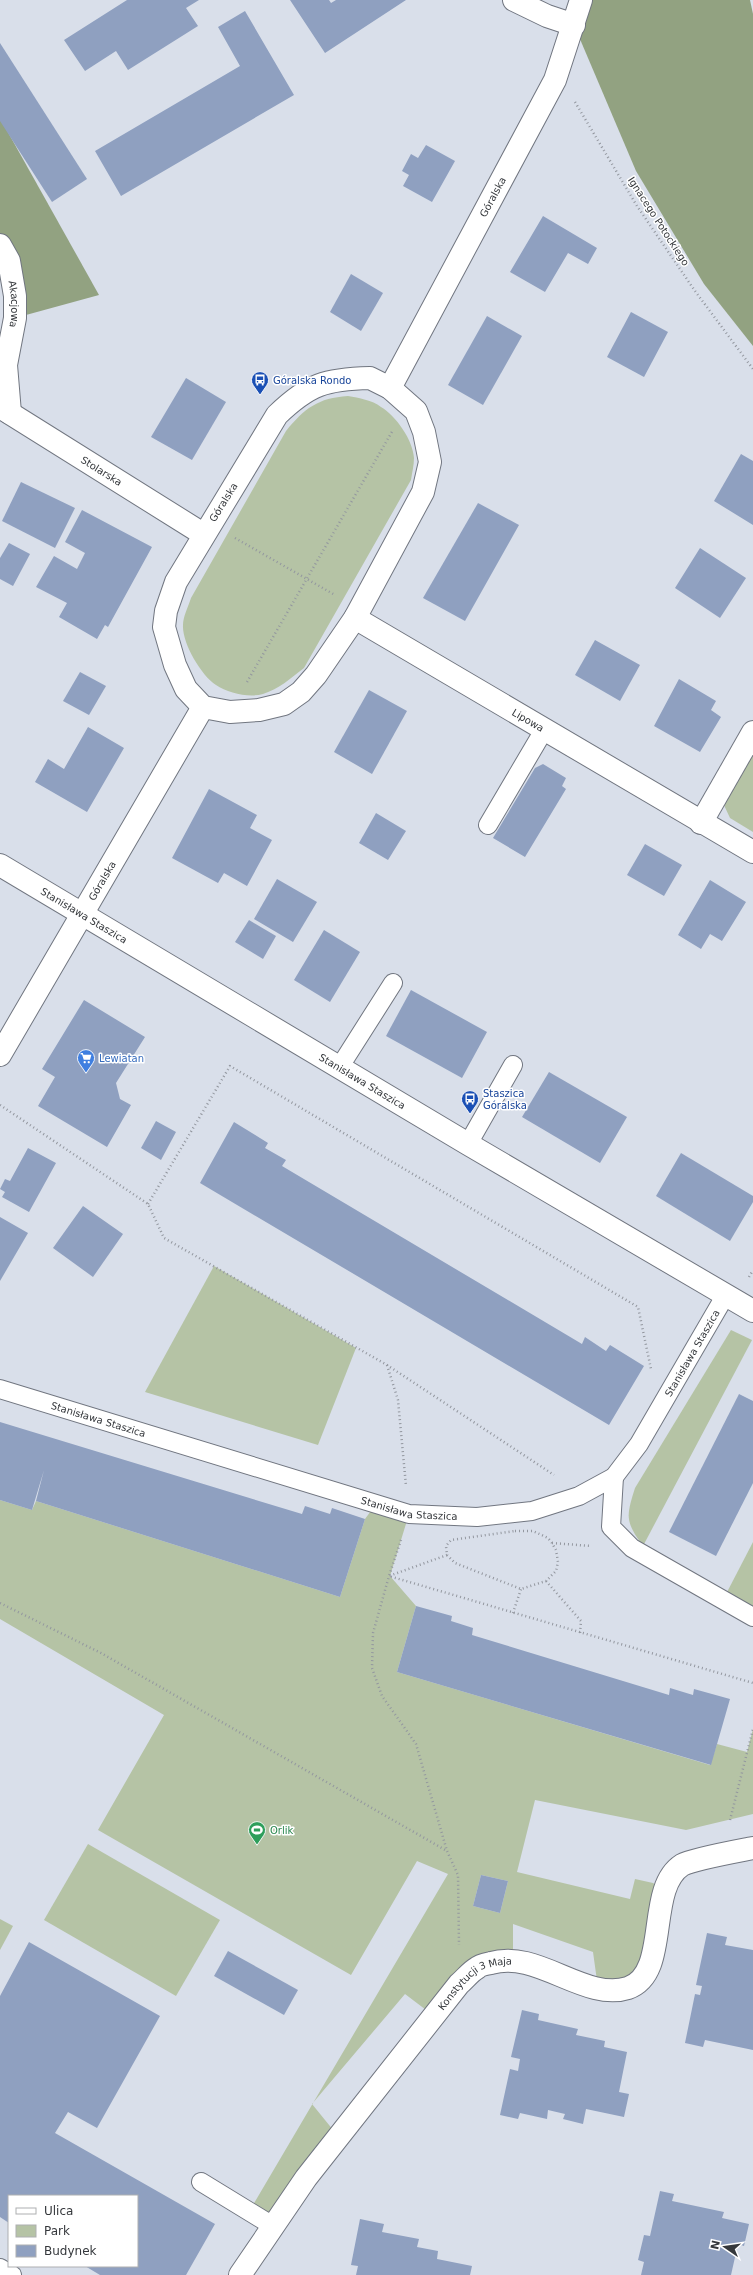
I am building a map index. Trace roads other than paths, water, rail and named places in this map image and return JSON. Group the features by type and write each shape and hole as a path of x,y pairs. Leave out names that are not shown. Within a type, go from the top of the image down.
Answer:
{"street":[{"path":"514,0 547,16 574,25"},
{"name":"Góralska","path":"390,388 555,80 581,0"},
{"name":"Akacjowa","path":"0,245 9,261 16,296 15,318 6,365 5,410"},
{"name":"Góralska","path":"370,378 390,388 416,411 424,432 430,462 423,492 357,614 316,675 301,692 278,706 260,710 230,712 203,707 186,689 175,665 164,627 166,611 176,582 207,529 277,415 293,399 318,384 333,380 370,378"},
{"name":"Stolarska","path":"5,410 207,529"},
{"name":"Lipowa","path":"357,614 544,730 753,852"},
{"name":"Góralska","path":"0,1055 203,707"},
{"path":"701,823 753,732"},
{"name":"Stanisława Staszica","path":"0,865 83,913 339,1068 753,1311"},
{"name":"Konstytucji 3 Maja","path":"240,2275 273,2226 334,2142 459,1984 478,1967 500,1960 526,1963 607,1990 617,1990 637,1984 648,1970 668,1883 682,1865 753,1848"}],"lane":[{"path":"488,825 544,730"},
{"path":"339,1068 393,983"},
{"path":"468,1144 513,1065"},
{"name":"Stanisława Staszica","path":"0,1389 408,1514 477,1517 524,1512 583,1494 614,1477 639,1444 726,1296"},
{"path":"614,1477 611,1527 632,1548 753,1617"},
{"path":"201,2182 273,2226"},
{"path":"0,2268 12,2275"}],"place":[{"name":"Góralska Rondo","path":"260,395"},
{"name":"Lewiatan","path":"86,1073"},
{"name":"Staszica Góralska","path":"470,1114"},
{"name":"Orlik","path":"257,1845"}]}
